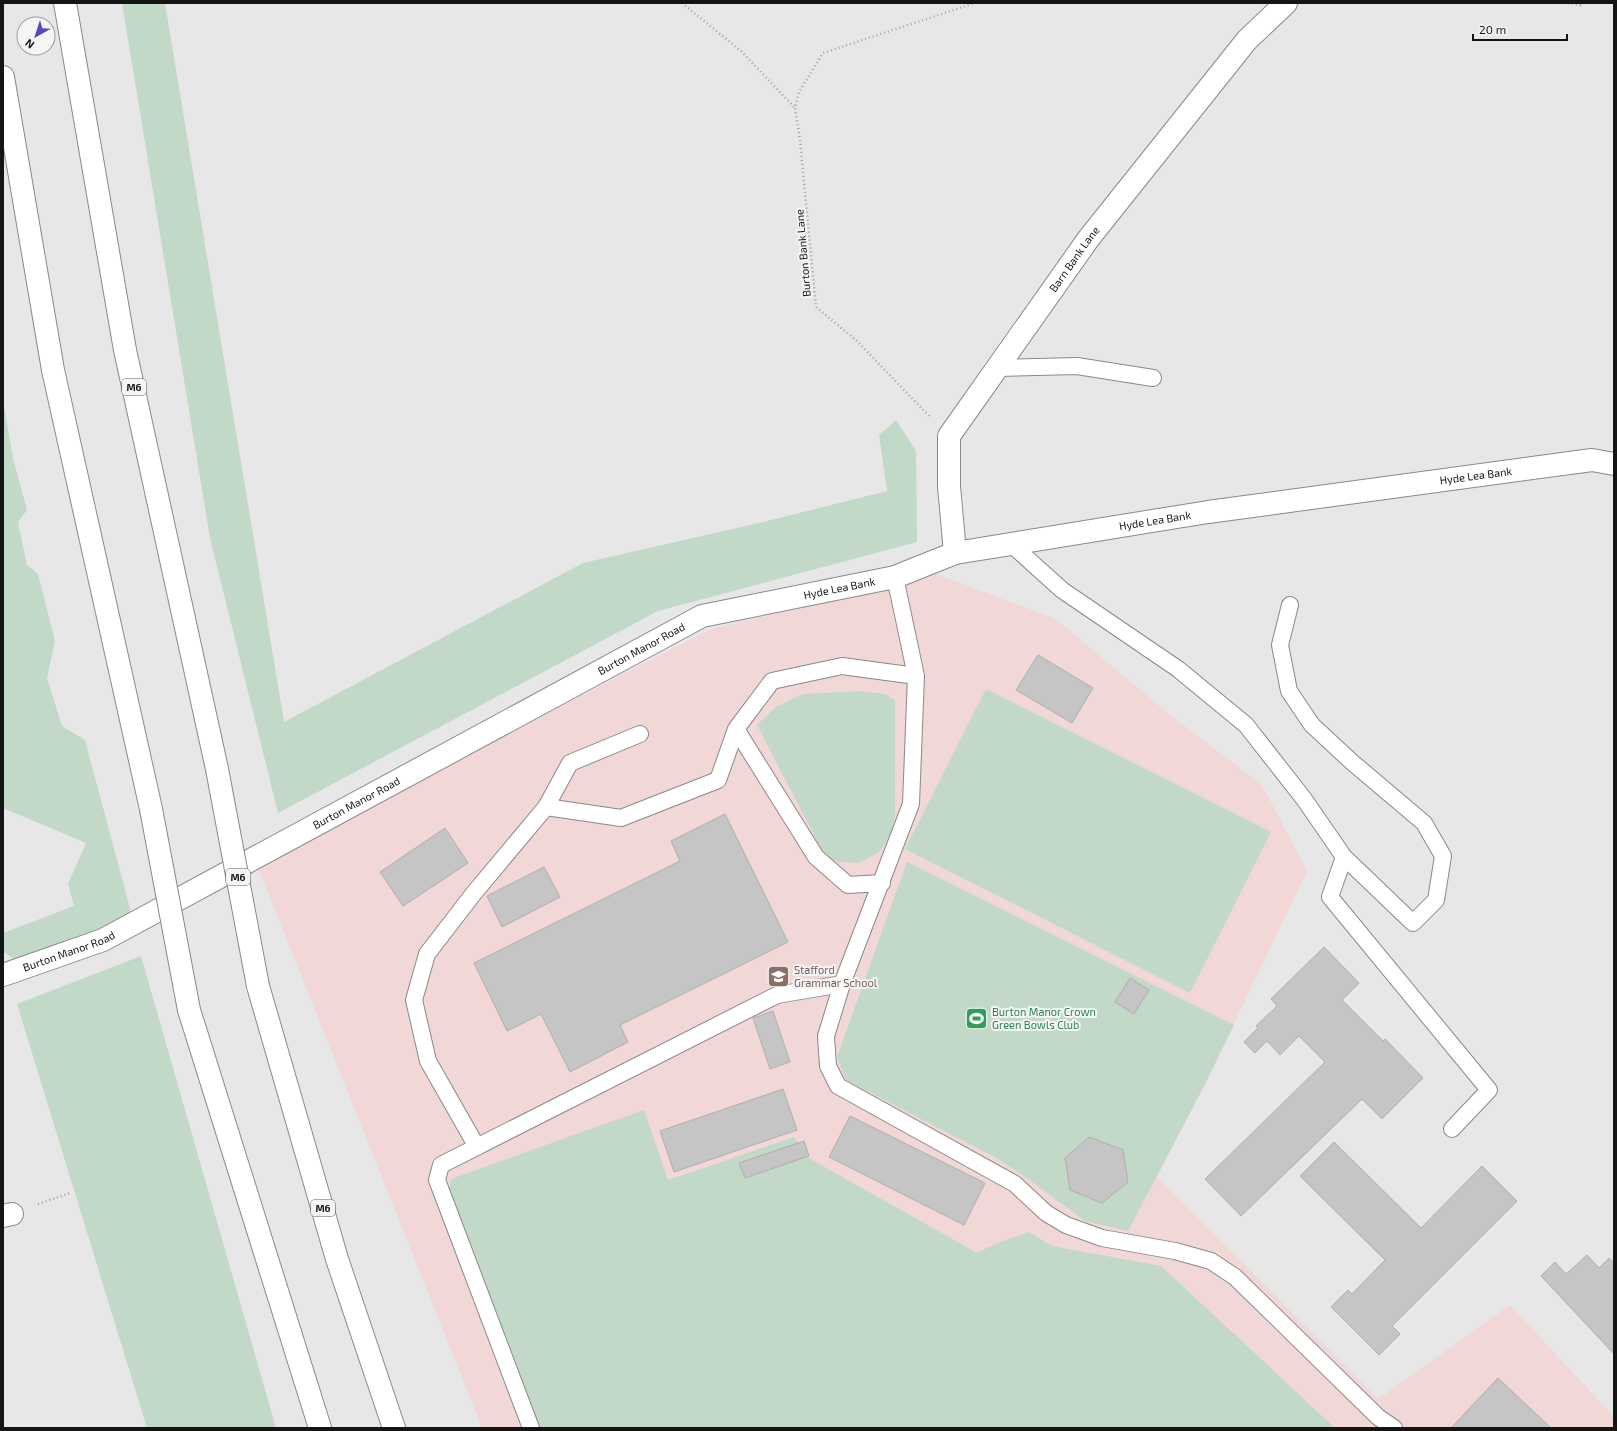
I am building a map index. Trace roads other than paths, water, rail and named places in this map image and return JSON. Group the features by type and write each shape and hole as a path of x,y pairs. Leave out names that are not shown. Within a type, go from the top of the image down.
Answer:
{"main road":[{"name":"M6","path":"65,3 125,350 217,769 258,986 337,1259 394,1428"},
{"name":"Barn Bank Lane","path":"955,553 949,486 949,436 1089,238 1247,40 1286,3"},
{"path":"3,77 53,370 151,809 189,1010 320,1428"},
{"name":"Hyde Lea Bank","path":"702,616 895,577 955,553 1208,512 1592,460 1614,464"},
{"name":"Burton Manor Road","path":"3,975 103,940 702,616"}],"lane":[{"path":"997,368 1078,366 1153,378"},
{"path":"1011,544 1062,590 1178,669 1246,725 1304,799 1344,857 1413,923 1436,900 1443,856 1424,824 1353,764 1312,725 1289,691 1280,645 1290,605"},
{"path":"895,577 916,676 911,804 842,984 826,1036 828,1066 838,1086 1015,1184 1046,1213 1066,1225 1102,1238 1175,1250 1211,1261 1235,1277 1378,1417 1394,1428"},
{"path":"546,807 621,818 718,780 736,729 772,681 842,666 916,676"},
{"path":"736,729 816,857 848,885 882,883"},
{"path":"477,1147 428,1061 414,1000 426,954 474,893 546,807 570,763 640,734"},
{"path":"1344,857 1330,897 1489,1090 1452,1129"},
{"path":"531,1428 437,1180 441,1165 777,995 842,984"}],"place":[{"name":"Stafford Grammar School","path":"779,976"},
{"name":"Burton Manor Crown Green Bowls Club","path":"976,1018"}]}
